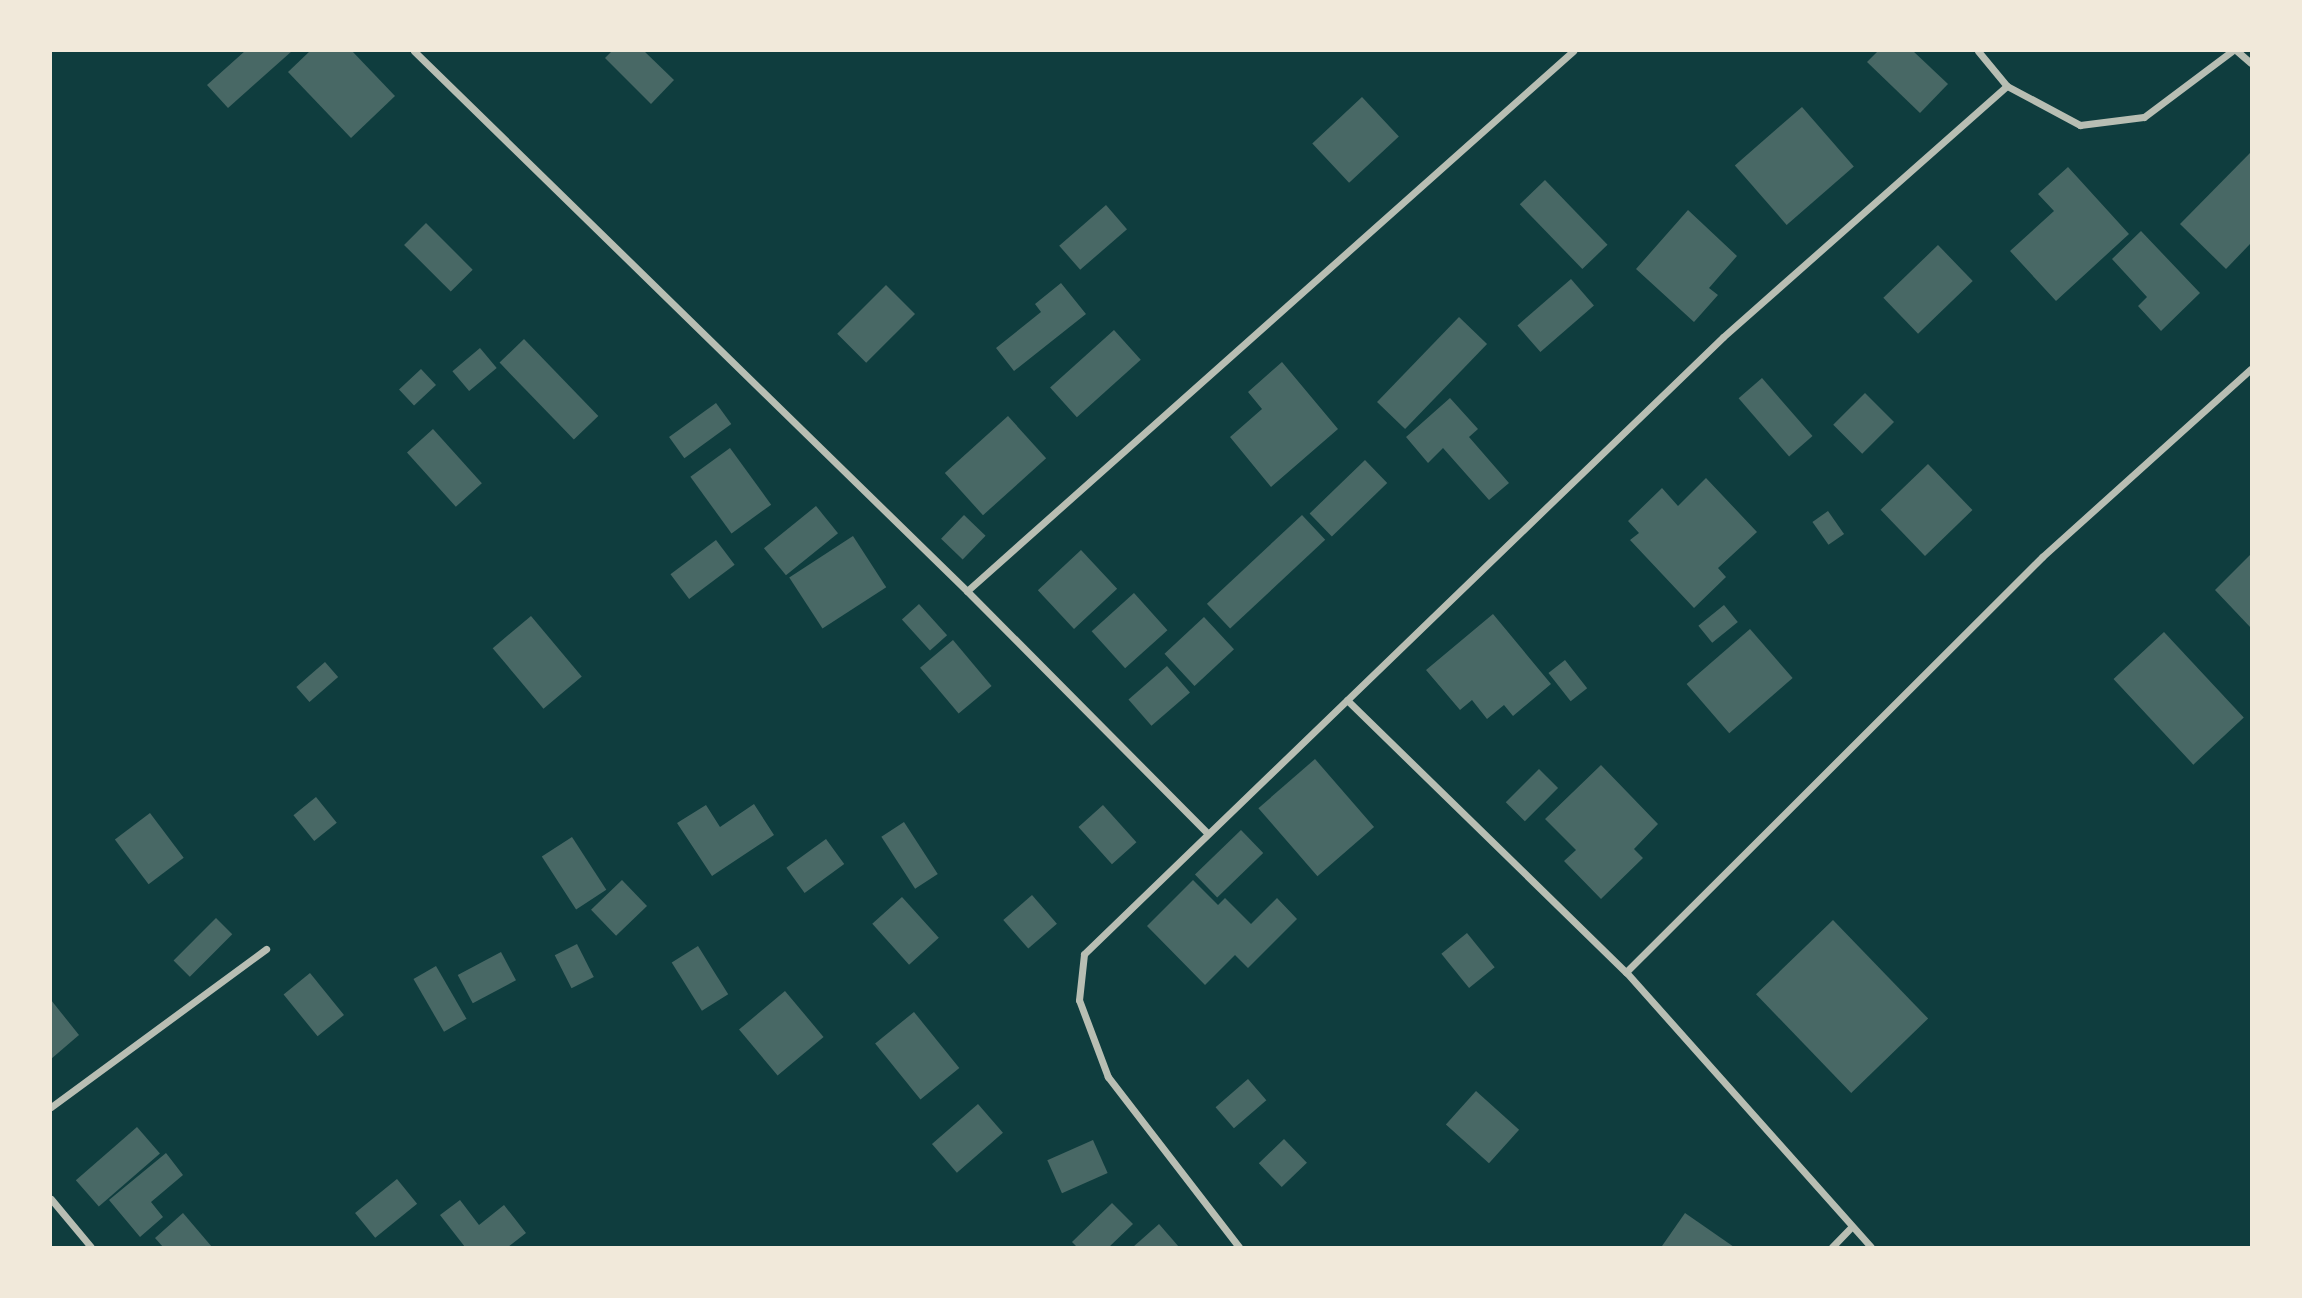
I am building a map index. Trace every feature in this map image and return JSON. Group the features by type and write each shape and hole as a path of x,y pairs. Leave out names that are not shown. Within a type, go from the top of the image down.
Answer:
{"street":[{"path":"414,51 967,591 1207,833"},
{"path":"967,591 1573,51"},
{"path":"1978,51 2007,86 2080,125 2144,117 2234,51 2251,63"},
{"path":"1239,1247 1108,1077 1079,1000 1084,954 1723,337 2007,86"},
{"path":"1626,972 2042,556 2251,369"},
{"path":"1347,700 1626,972 1871,1247"},
{"path":"51,1107 266,950"},
{"path":"51,1199 91,1247"},
{"path":"1832,1247 1851,1227"}],"building":[{"path":"245,51 292,51 228,108 207,85"},
{"path":"310,51 352,51 395,96 351,138 288,72"},
{"path":"612,51 644,51 674,80 651,104 605,58"},
{"path":"1878,51 1913,51 1948,84 1920,113 1867,62"},
{"path":"1362,97 1399,136 1349,183 1312,143"},
{"path":"1802,107 1854,167 1787,225 1735,165"},
{"path":"2251,152 2251,243 2226,269 2180,224"},
{"path":"2068,167 2129,234 2056,301 2010,251 2054,211 2038,194"},
{"path":"1545,180 1608,245 1582,269 1520,204"},
{"path":"1106,205 1127,229 1080,270 1059,246"},
{"path":"1688,210 1737,256 1709,288 1718,295 1694,322 1636,269"},
{"path":"426,223 473,270 451,292 404,245"},
{"path":"2141,231 2200,293 2161,331 2138,306 2147,297 2112,259"},
{"path":"1938,245 1973,281 1918,334 1883,298"},
{"path":"1571,279 1594,305 1540,352 1517,326"},
{"path":"1061,283 1086,314 1014,371 996,348 1041,312 1035,304"},
{"path":"886,285 915,314 866,363 837,334"},
{"path":"1459,317 1487,344 1405,429 1377,402"},
{"path":"1114,330 1141,360 1077,417 1050,388"},
{"path":"524,339 598,416 574,440 500,363"},
{"path":"480,348 497,368 469,391 452,371"},
{"path":"1282,362 1338,429 1271,487 1230,437 1262,409 1248,392"},
{"path":"421,369 436,385 414,406 399,389"},
{"path":"1762,378 1813,436 1789,456 1739,398"},
{"path":"1865,393 1894,422 1862,454 1833,425"},
{"path":"1450,398 1478,429 1469,437 1509,483 1489,500 1443,448 1428,463 1406,437"},
{"path":"716,403 731,424 684,458 669,437"},
{"path":"1008,416 1046,458 983,515 945,473"},
{"path":"433,429 482,483 456,507 407,452"},
{"path":"730,448 771,505 732,533 690,477"},
{"path":"1365,460 1387,483 1332,537 1310,513"},
{"path":"1928,464 1972,510 1925,556 1881,510"},
{"path":"1706,478 1757,532 1718,568 1726,577 1694,608 1630,540 1639,533 1628,521 1662,488 1678,506"},
{"path":"816,506 838,533 786,575 764,548"},
{"path":"1828,511 1844,534 1828,545 1812,522"},
{"path":"964,515 986,536 963,560 941,539"},
{"path":"1302,515 1325,540 1230,629 1207,604"},
{"path":"853,536 886,587 822,629 789,577"},
{"path":"716,540 735,565 689,599 670,574"},
{"path":"1081,550 1117,589 1074,629 1038,590"},
{"path":"2251,554 2251,628 2215,590"},
{"path":"1134,593 1167,630 1125,668 1092,631"},
{"path":"919,604 947,635 930,651 902,619"},
{"path":"1724,605 1738,622 1712,643 1698,626"},
{"path":"1493,614 1551,684 1513,716 1504,705 1487,719 1472,700 1460,710 1426,670"},
{"path":"531,616 582,677 543,709 493,648"},
{"path":"1204,617 1234,649 1195,686 1165,654"},
{"path":"1750,629 1793,678 1729,733 1687,684"},
{"path":"2164,632 2244,718 2193,765 2114,679"},
{"path":"953,640 992,686 959,714 920,668"},
{"path":"1565,660 1587,688 1571,701 1548,673"},
{"path":"325,662 338,677 309,702 296,687"},
{"path":"1167,666 1190,692 1151,726 1129,699"},
{"path":"1315,759 1374,827 1317,876 1258,808"},
{"path":"1601,765 1658,824 1634,849 1643,858 1601,899 1564,861 1576,850 1545,819"},
{"path":"1539,769 1558,788 1525,821 1506,802"},
{"path":"316,797 337,823 314,841 293,815"},
{"path":"754,804 774,835 712,876 677,823 706,805 720,827"},
{"path":"1103,805 1136,842 1112,864 1078,827"},
{"path":"150,813 184,858 149,884 115,839"},
{"path":"904,822 938,874 915,889 881,837"},
{"path":"1241,830 1263,853 1217,897 1195,874"},
{"path":"572,837 606,890 576,909 542,857"},
{"path":"826,839 844,864 805,893 786,868"},
{"path":"622,880 647,906 616,936 591,910"},
{"path":"1193,880 1218,905 1225,898 1251,924 1277,898 1297,919 1248,968 1235,955 1205,985 1147,926"},
{"path":"1032,895 1057,924 1028,949 1003,920"},
{"path":"902,897 939,938 909,965 872,924"},
{"path":"216,918 232,934 190,977 174,960"},
{"path":"1833,920 1928,1019 1851,1093 1756,994"},
{"path":"1467,933 1495,967 1469,988 1441,954"},
{"path":"577,944 594,977 572,988 555,955"},
{"path":"698,946 728,994 702,1011 672,962"},
{"path":"501,952 516,980 473,1003 458,975"},
{"path":"436,966 466,1019 444,1032 413,979"},
{"path":"310,973 344,1015 318,1036 284,994"},
{"path":"785,991 824,1037 778,1076 739,1030"},
{"path":"51,1000 79,1035 51,1059"},
{"path":"914,1012 959,1068 920,1099 875,1043"},
{"path":"1248,1079 1266,1100 1234,1128 1216,1107"},
{"path":"1476,1091 1519,1130 1489,1163 1446,1124"},
{"path":"978,1104 1003,1133 957,1173 932,1144"},
{"path":"137,1127 160,1153 99,1207 76,1180"},
{"path":"1284,1139 1307,1163 1282,1187 1259,1163"},
{"path":"1093,1140 1108,1173 1062,1193 1047,1160"},
{"path":"166,1153 183,1175 151,1202 163,1217 140,1237 109,1200"},
{"path":"397,1179 417,1204 375,1238 355,1213"},
{"path":"460,1200 479,1225 504,1205 526,1233 508,1247 465,1247 440,1215"},
{"path":"1112,1203 1133,1224 1109,1247 1077,1247 1072,1242"},
{"path":"183,1213 212,1247 163,1247 155,1238"},
{"path":"1685,1213 1734,1247 1662,1246"},
{"path":"1159,1224 1179,1247 1133,1247"}]}
